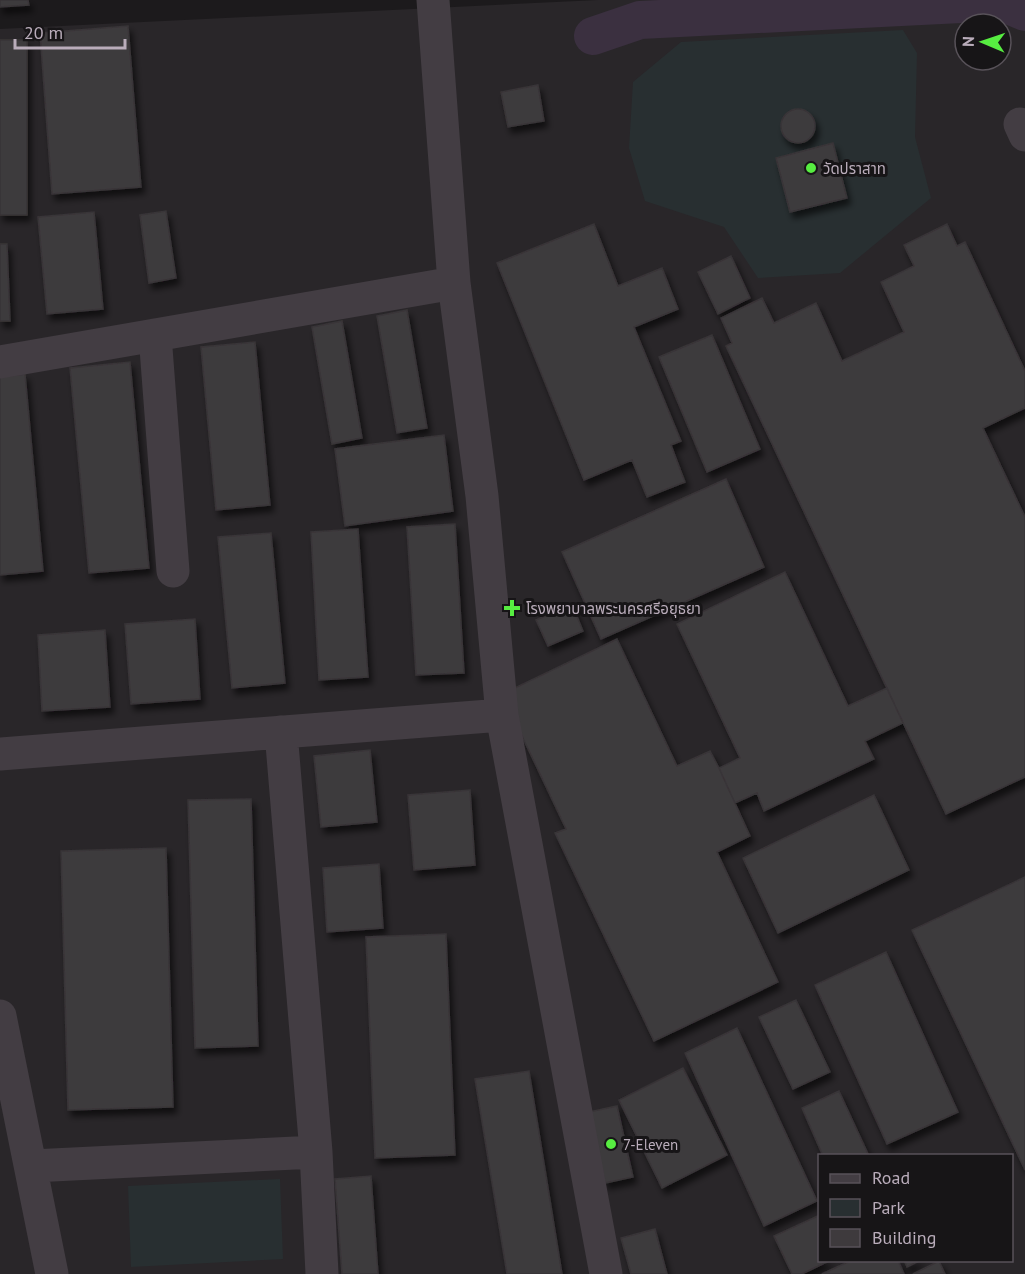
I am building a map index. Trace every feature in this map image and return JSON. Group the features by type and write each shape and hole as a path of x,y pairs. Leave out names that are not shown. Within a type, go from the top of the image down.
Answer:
{"lane":[{"path":"434,0 454,283 482,496 502,715 606,1274"},
{"path":"0,363 454,283"},
{"path":"155,335 173,571"},
{"path":"0,754 502,715"},
{"path":"281,732 316,1152 322,1274"},
{"path":"0,1016 52,1274"},
{"path":"32,1166 316,1152"}],"shaded area":[{"name":"โรงพยาบาลพระนครศรีอยุธยา","path":"598,0 1025,0 1025,1274 0,1274 0,29"}],"green space":[{"path":"903,30 917,53 915,137 931,198 840,273 758,278 724,227 645,201 629,148 633,82 681,42"},
{"path":"280,1179 283,1259 131,1267 128,1186"}],"building":[{"path":"0,0 28,0 29,5 0,7"},
{"path":"128,26 141,187 52,194 40,33"},
{"path":"0,40 27,40 27,215 0,215"},
{"path":"538,85 544,121 508,127 501,92"},
{"path":"798,109 810,114 815,126 810,138 798,143 786,138 781,126 786,114"},
{"path":"833,143 847,198 790,212 776,158"},
{"path":"166,211 176,278 149,283 140,215"},
{"path":"94,212 103,309 47,314 38,217"},
{"path":"594,224 618,286 662,268 678,309 634,327 681,441 671,445 685,482 647,497 632,460 584,480 497,263"},
{"path":"947,224 957,246 965,242 1025,371 1025,408 983,428 1025,517 1025,777 946,814 726,346 732,343 721,318 762,298 774,323 816,303 842,361 904,332 881,282 914,266 904,245"},
{"path":"0,244 7,244 10,321 0,321"},
{"path":"731,256 750,298 718,314 698,272"},
{"path":"407,310 427,428 397,433 377,316"},
{"path":"342,321 362,438 332,444 312,327"},
{"path":"712,335 760,449 707,472 659,357"},
{"path":"255,342 270,505 216,510 201,347"},
{"path":"130,362 149,568 89,573 70,368"},
{"path":"25,374 43,571 0,575 0,377"},
{"path":"444,435 453,511 345,526 335,449"},
{"path":"726,479 764,567 601,639 562,552"},
{"path":"455,524 464,673 416,675 407,527"},
{"path":"358,529 368,677 319,680 311,532"},
{"path":"271,533 285,683 232,688 218,537"},
{"path":"785,572 848,706 887,688 903,723 865,741 874,759 764,811 757,793 735,803 719,768 740,758 677,624"},
{"path":"572,604 583,631 548,646 536,620"},
{"path":"195,619 200,699 131,704 125,624"},
{"path":"105,630 110,707 42,711 38,635"},
{"path":"617,639 677,766 710,751 719,768 750,836 717,852 778,982 654,1041 555,833 566,829 502,694"},
{"path":"370,750 377,822 321,827 314,756"},
{"path":"470,790 475,865 414,870 408,795"},
{"path":"874,795 909,870 778,933 743,858"},
{"path":"251,799 258,1046 195,1048 188,800"},
{"path":"166,848 173,1107 68,1110 61,851"},
{"path":"379,864 383,928 327,932 323,868"},
{"path":"1025,877 1025,1170 912,930"},
{"path":"446,934 455,1155 375,1158 366,937"},
{"path":"886,952 958,1112 887,1144 815,985"},
{"path":"796,1000 830,1072 793,1089 759,1017"},
{"path":"737,1028 817,1201 764,1226 685,1053"},
{"path":"683,1068 727,1155 662,1188 619,1100"},
{"path":"529,1071 562,1274 507,1274 475,1079"},
{"path":"839,1091 868,1154 822,1154 802,1108"},
{"name":"7-Eleven","path":"617,1106 633,1177 605,1183 589,1112"},
{"path":"371,1176 378,1274 342,1274 335,1179"},
{"path":"818,1216 818,1262 827,1262 802,1274 792,1274 774,1236"},
{"path":"655,1229 667,1274 631,1274 621,1238"},
{"path":"848,1262 899,1262 904,1274 822,1274"},
{"path":"905,1262 917,1262 907,1267"},
{"path":"939,1262 945,1274 913,1274"}],"waterway":[{"path":"593,36 640,20 1001,2 1025,12"}],"place":[{"name":"วัดปราสาท","path":"811,168"},
{"name":"โรงพยาบาลพระนครศรีอยุธยา","path":"512,608"},
{"name":"7-Eleven","path":"611,1144"}]}
